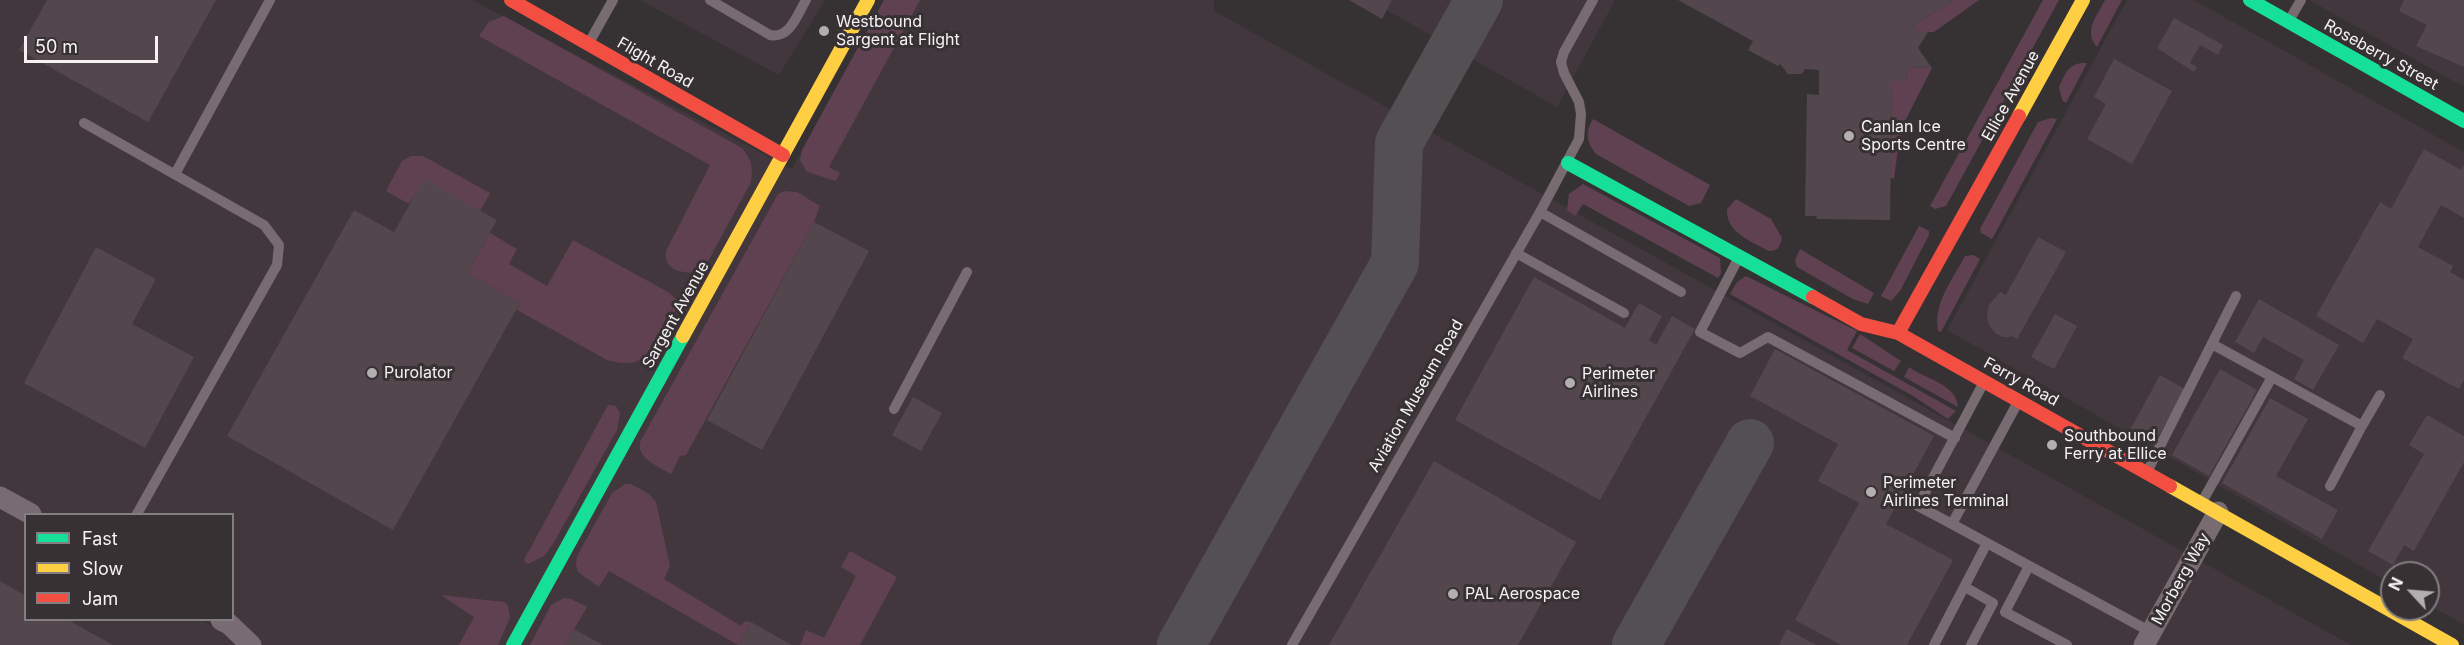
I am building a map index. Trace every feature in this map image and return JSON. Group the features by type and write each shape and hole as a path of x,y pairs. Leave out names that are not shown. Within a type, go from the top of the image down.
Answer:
{"street":[{"name":"Flight Road","path":"511,0 783,155"},
{"name":"Sargent Avenue","path":"513,645 868,0"},
{"name":"Ellice Avenue","path":"1898,333 2083,0"},
{"name":"Roseberry Street","path":"2250,0 2268,4 2288,22 2464,121"},
{"name":"Ferry Road","path":"1568,163 1861,324 1898,333 2019,399 2452,645"},
{"path":"0,497 29,513"},
{"name":"Morberg Way","path":"2147,639 2210,507"},
{"path":"225,622 251,645"}],"lane":[{"path":"175,174 270,0"},
{"path":"588,44 613,0"},
{"path":"710,0 777,37 789,30 805,0"},
{"name":"Aviation Museum Road","path":"1292,645 1568,163 1579,139 1581,114 1579,102 1561,62 1564,52 1593,0"},
{"path":"2288,22 2301,0"},
{"path":"84,123 264,225 279,245 277,265 138,513"},
{"path":"1540,212 1681,292"},
{"path":"1516,253 1624,313"},
{"path":"1739,257 1700,332 1740,353 1768,338 1954,438"},
{"path":"894,409 967,272"},
{"path":"2147,472 2236,296"},
{"path":"2212,344 2361,426"},
{"path":"2210,507 2271,377"},
{"path":"1985,381 1918,506 2102,606 2147,639"},
{"path":"2330,486 2380,395"},
{"path":"1952,524 2019,399"},
{"path":"1934,645 1987,543"},
{"path":"2029,566 2006,612 2067,645"},
{"path":"1965,587 1993,603 1971,645"}],"shaded area":[{"path":"0,0 472,0 792,169 884,0 1214,0 1214,11 2351,645 246,645 208,621 234,621 234,513 24,513 24,621 205,621 243,645 0,645"},
{"path":"640,0 825,0 779,75"},
{"path":"884,0 920,0 829,167 840,173 836,181 807,172 800,160 802,150"},
{"path":"1369,0 1615,0 1557,107"},
{"path":"1954,0 1979,0 1934,32 1918,32 1913,25"},
{"path":"2043,0 2059,0 1946,206 1935,209 1930,206"},
{"path":"2105,0 2122,0 2097,47 2091,35 2091,29"},
{"path":"2127,0 2194,0 2464,152 2464,625 2440,611 2440,561 2380,561 2380,577 1947,330"},
{"path":"2309,0 2464,0 2464,87"},
{"path":"504,16 742,148 750,160 751,182 706,265 698,272 680,271 671,267 667,263 666,251 710,165 479,36 489,22"},
{"path":"2087,63 2066,103 2062,100 2059,87 2064,77 2072,66"},
{"path":"1907,67 1932,68 1905,121 1899,141 1894,179 1890,177 1892,81 1906,81"},
{"path":"2051,118 2057,119 1992,239 1981,233 1980,229 2038,122"},
{"path":"1593,119 1710,185 1701,203 1689,206 1596,154 1588,137"},
{"path":"411,156 423,156 490,193 480,211 424,181 409,204 386,191 402,161"},
{"path":"1583,184 1720,258 1721,273 1718,278 1583,204 1575,216 1567,210 1569,194"},
{"path":"784,191 797,192 820,206 814,222 686,455 680,456 671,474 645,457 640,448 640,442 778,194"},
{"path":"1736,199 1771,219 1782,238 1777,249 1769,251 1735,230 1728,217 1727,209"},
{"path":"1919,226 1929,231 1929,235 1900,291 1891,301 1881,296"},
{"path":"490,233 517,249 509,264 547,286 573,240 668,292 676,299 675,312 670,326 650,354 636,362 607,360 517,310 520,303 467,273"},
{"path":"1800,249 1874,293 1868,304 1853,299 1797,267 1795,260"},
{"path":"1973,255 1980,259 1941,332 1938,331 1938,311 1945,292 1965,256"},
{"path":"1746,276 1857,331 1847,350 1956,411 1948,419 1913,396 1730,294 1737,282"},
{"path":"1860,334 1901,361 1894,371 1852,348"},
{"path":"1909,367 1946,387 1956,399 1958,407 1904,377"},
{"path":"608,405 616,406 620,413 617,430 553,544 544,556 528,564 524,561 525,558"},
{"path":"625,484 631,484 649,494 656,502 670,566 664,579 741,626 745,621 751,622 738,645 609,571 599,587 578,572 577,556 612,493"},
{"path":"850,551 897,577 860,645 800,645 806,630 824,638 856,576 841,567"},
{"path":"441,595 504,602 508,605 510,618 498,645 459,645 474,617"},
{"path":"564,598 587,607 565,645 530,645 551,605"}],"building":[{"path":"47,0 216,0 148,122 19,50"},
{"path":"1349,0 1392,0 1382,19"},
{"name":"Canlan Ice Sports Centre","path":"1678,0 1954,0 1913,25 1918,32 1928,32 1918,48 1932,68 1907,67 1906,81 1892,81 1890,220 1816,219 1817,216 1805,216 1807,94 1819,95 1819,70 1805,69 1802,74 1788,74 1780,64 1778,66 1748,50 1753,41"},
{"path":"2404,0 2464,0 2464,67 2416,46 2427,25 2399,11"},
{"path":"2174,18 2223,45 2218,55 2200,45 2190,63 2197,67 2194,72 2157,48"},
{"path":"2114,59 2172,91 2132,164 2087,139 2106,104 2094,97"},
{"path":"2424,149 2461,170 2464,164 2464,218 2441,205 2418,247 2453,266 2450,272 2464,280 2464,380 2459,389 2402,358 2413,339 2377,319 2363,343 2316,316 2380,202 2391,209"},
{"name":"Purolator","path":"424,179 497,220 467,273 520,303 393,530 227,436 354,210 394,232"},
{"path":"814,222 869,251 762,450 707,420"},
{"path":"2038,237 2066,252 2017,339 2010,335 2010,337 2003,337 1995,333 1989,325 1987,316 1989,305 2000,292 2006,295"},
{"path":"96,247 156,279 132,324 194,357 145,448 24,383"},
{"name":"Perimeter Airlines","path":"1534,277 1625,328 1639,303 1662,316 1649,340 1656,345 1672,316 1695,329 1600,500 1455,420"},
{"path":"2259,299 2339,345 2313,390 2294,379 2304,360 2263,337 2254,353 2235,342"},
{"path":"2055,314 2077,326 2054,369 2031,357"},
{"name":"Perimeter Airlines Terminal","path":"1775,349 1934,436 1886,524 1953,560 1907,645 1841,645 1795,620 1859,503 1818,481 1838,444 1750,396"},
{"path":"2220,369 2257,390 2209,476 2172,455"},
{"path":"2160,375 2185,389 2154,444 2130,430"},
{"path":"913,397 942,413 921,451 892,435"},
{"path":"2270,398 2308,419 2276,476 2338,510 2322,539 2222,483"},
{"path":"2427,415 2464,436 2464,462 2414,551 2404,545 2395,561 2386,561 2368,551 2424,454 2409,445"},
{"name":"PAL Aerospace","path":"1434,461 1576,542 1518,645 1329,645"},
{"path":"0,581 24,595 24,621 70,621 113,645 0,645"},
{"path":"751,622 792,645 738,645"},
{"path":"574,629 603,645 565,645"},
{"path":"1787,629 1816,645 1779,645"}],"taxiway":[{"path":"1181,645 1395,263 1399,143 1479,0"},
{"path":"1636,645 1750,443"}],"traffic: fast":[{"path":"2250,0 2464,121"},
{"path":"1568,163 1813,297"},
{"path":"513,645 683,336"}],"traffic: slow":[{"path":"683,336 868,0"},
{"path":"2019,116 2083,0"},
{"path":"2170,486 2452,645"}],"traffic: jam":[{"path":"511,0 783,155"},
{"path":"1898,333 2019,116"},
{"path":"1813,297 1861,324 1898,333 2170,486"}],"place":[{"name":"Westbound Sargent at Flight","path":"824,31"},
{"name":"Canlan Ice Sports Centre","path":"1849,136"},
{"name":"Purolator","path":"372,373"},
{"name":"Perimeter Airlines","path":"1570,383"},
{"name":"Southbound Ferry at Ellice","path":"2052,445"},
{"name":"Perimeter Airlines Terminal","path":"1871,492"},
{"name":"PAL Aerospace","path":"1453,594"}]}
